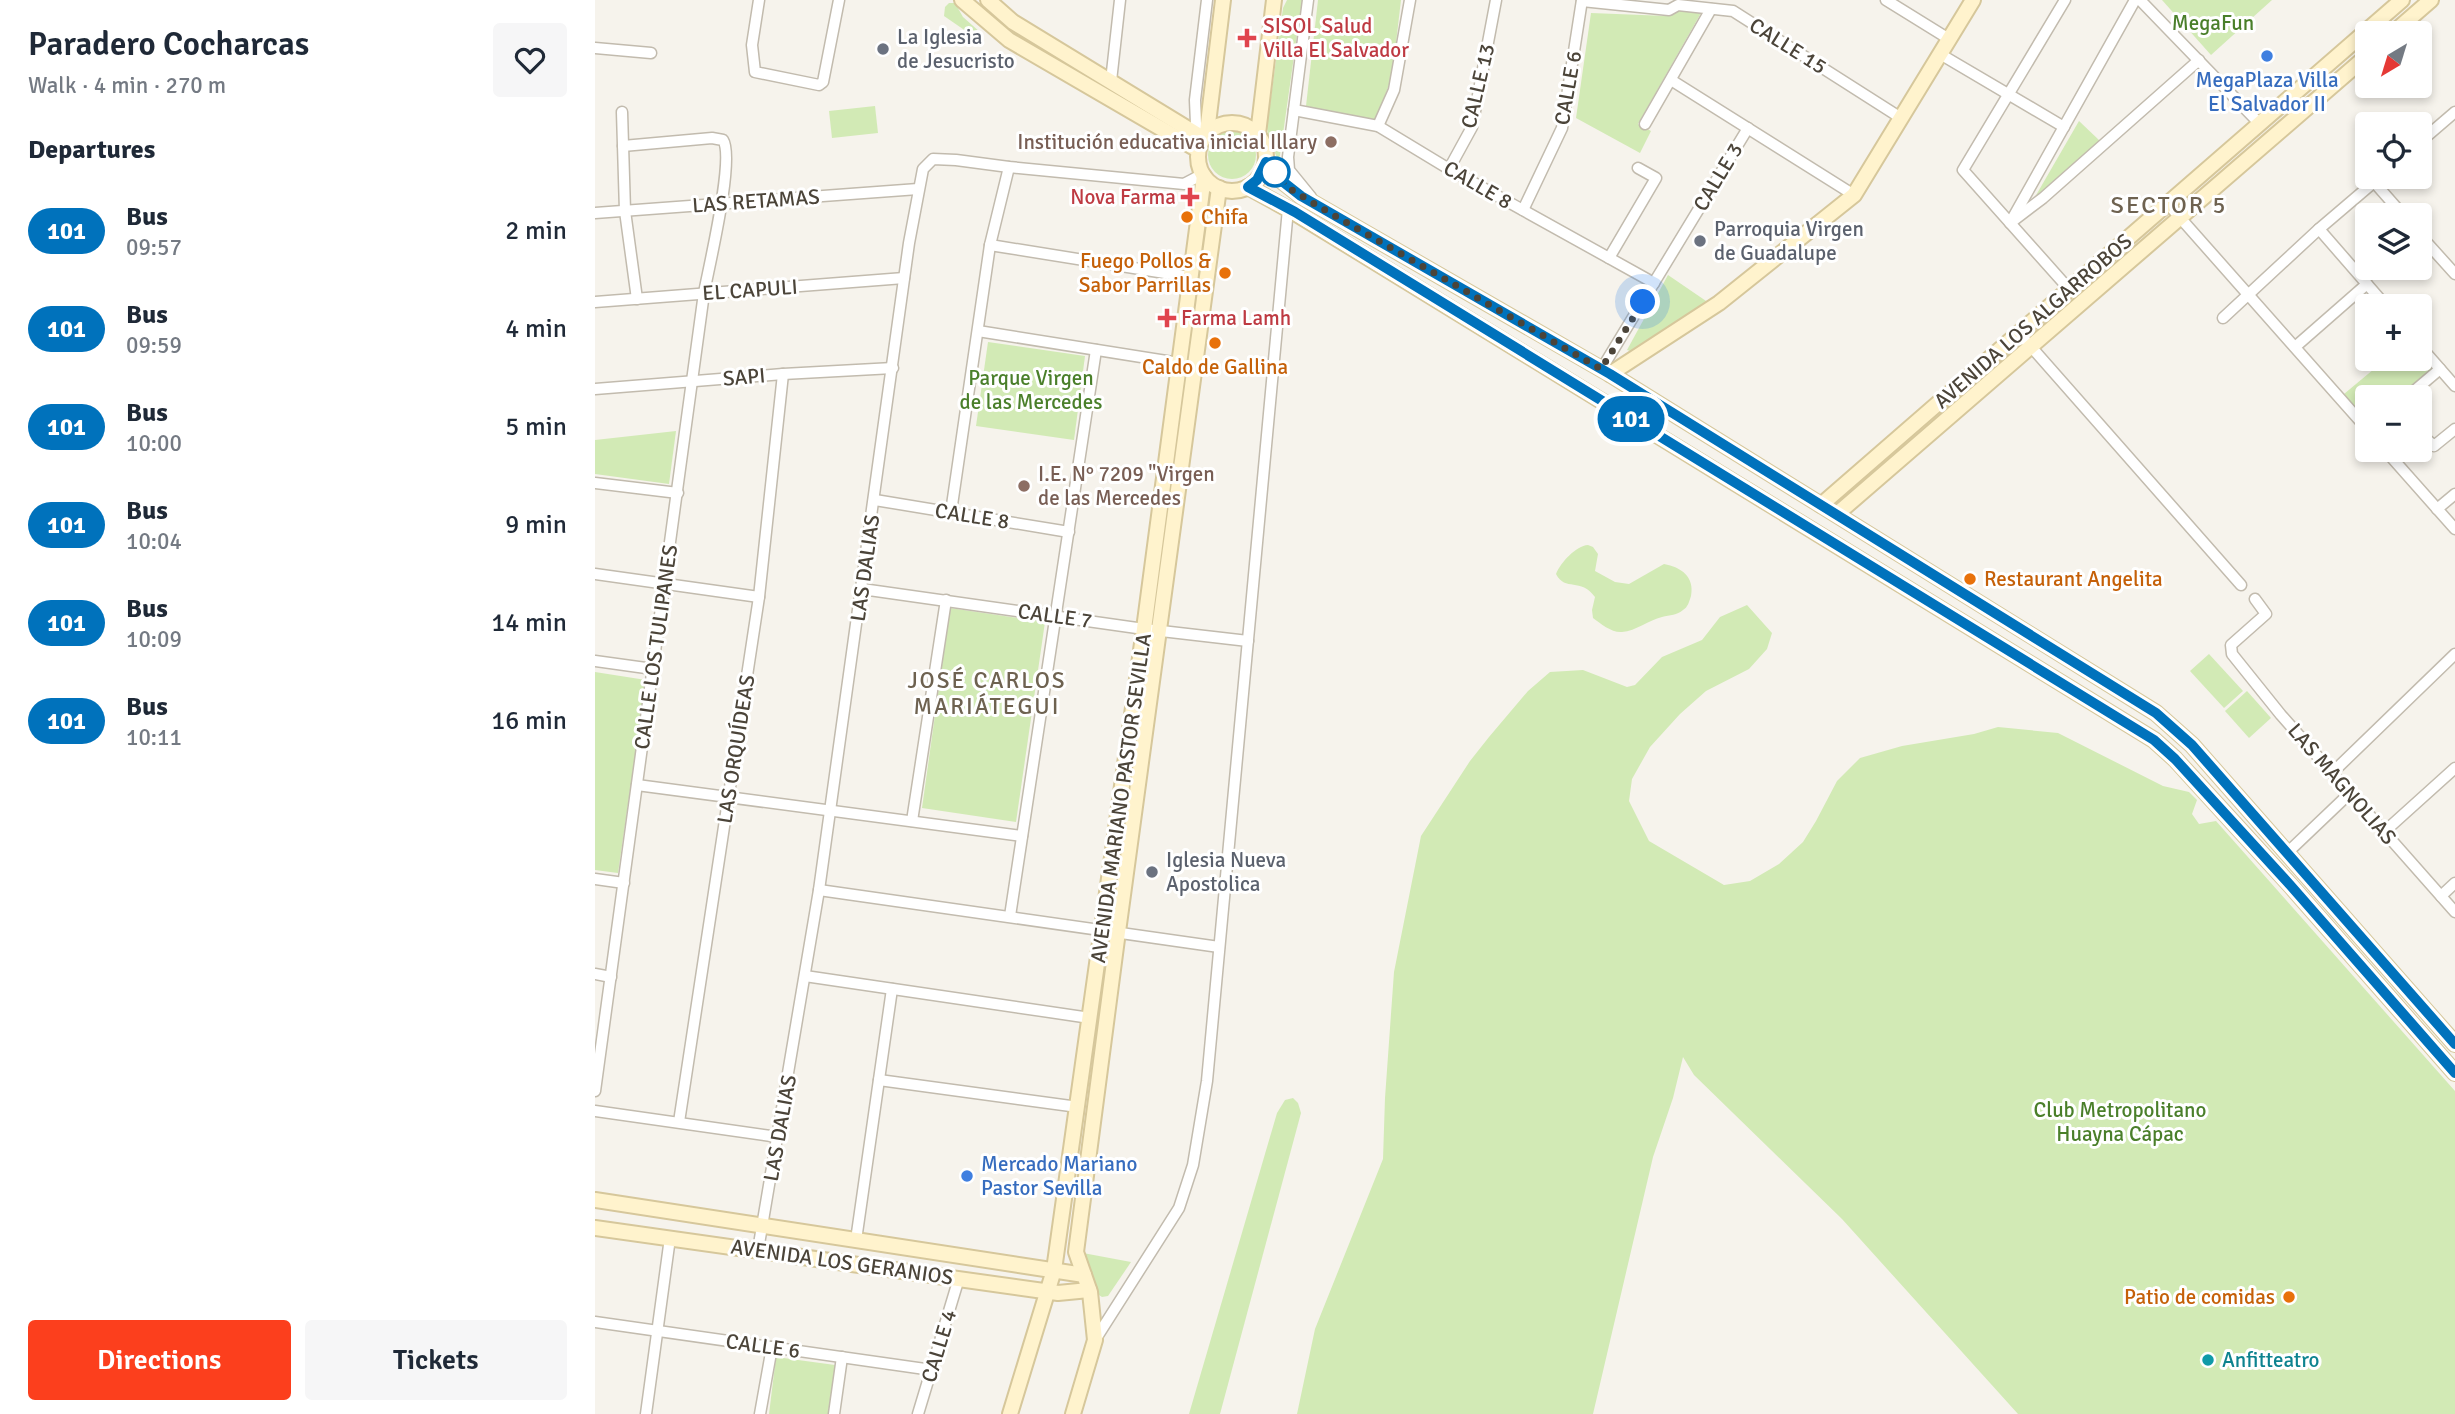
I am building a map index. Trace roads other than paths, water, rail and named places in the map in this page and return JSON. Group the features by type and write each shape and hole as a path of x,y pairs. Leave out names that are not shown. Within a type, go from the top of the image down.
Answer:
{"main road":[{"path":"962,0 1009,40 1203,139"},
{"path":"988,0 1013,22 1203,139"},
{"path":"1223,0 1198,159 1203,175 1219,188 1229,191 1248,187 1257,180 1266,162"},
{"path":"1606,372 1719,303 1854,195 1973,0"},
{"name":"AVENIDA LOS ALGARROBOS","path":"1821,505 2402,0"},
{"path":"2407,21 2431,0"},
{"path":"1258,134 1275,2"},
{"name":"AVENIDA LOS ALGARROBOS","path":"1837,514 2355,66"},
{"path":"1203,139 1221,124 1231,122 1250,128 1263,142 1266,162 1292,190 1606,372 2156,713 2192,745 2455,1044"},
{"name":"AVENIDA MARIANO PASTOR SEVILLA","path":"1073,1414 1095,1340 1086,1282 1076,1252 1144,629 1203,175"},
{"path":"1248,187 2154,740 2175,759 2282,876 2455,1073"},
{"name":"AVENIDA MARIANO PASTOR SEVILLA","path":"1010,1414 1054,1270 1090,1018 1110,931 1160,631 1219,188"},
{"name":"AVENIDA LOS GERANIOS","path":"595,1200 1054,1270 1086,1282"},
{"name":"AVENIDA LOS GERANIOS","path":"595,1227 1058,1293 1086,1282"},
{"path":"1020,1287 1022,1265"}],"street":[{"path":"759,0 752,45 755,72 819,85 823,82 839,0"},
{"path":"1203,139 1196,124 1195,100 1207,0"},
{"path":"1308,0 1288,157 1289,170 1318,206"},
{"path":"1378,126 1394,90 1410,0"},
{"name":"CALLE 13","path":"1449,169 1472,127 1496,0"},
{"name":"CALLE 15","path":"1582,0 1678,5 1733,12 1901,118"},
{"name":"CALLE 6","path":"1523,210 1562,128 1582,0"},
{"path":"1886,0 1949,39"},
{"path":"2066,0 1963,170 2069,289"},
{"path":"2010,223 2135,0"},
{"path":"2140,0 2260,124"},
{"path":"1111,81 1119,1"},
{"path":"1645,124 1711,9"},
{"path":"595,48 651,53"},
{"path":"1940,54 2064,127"},
{"path":"2010,223 2043,198 2199,60"},
{"path":"1671,80 1854,195"},
{"name":"CALLE 8","path":"1294,110 1378,126 1449,169 1654,283"},
{"path":"622,112 625,211 637,299"},
{"path":"2432,132 2455,114"},
{"name":"CALLE 3","path":"1606,372 1654,283 1748,128"},
{"name":"CALLE LOS TULIPANES","path":"595,1091 703,293 721,203 727,154 723,139 623,146"},
{"name":"LAS DALIAS","path":"758,1250 819,890 904,278 923,169 933,159 957,159 1009,167 1184,184 1203,175"},
{"path":"951,512 990,245 1009,167"},
{"path":"1609,258 1656,178 1637,168"},
{"name":"LAS RETAMAS","path":"595,213 918,189"},
{"path":"2223,318 2365,189"},
{"path":"2168,204 2355,415"},
{"path":"1095,1340 1179,1208 1193,1165 1206,1081 1288,209"},
{"path":"2319,229 2376,294"},
{"path":"990,245 1191,277"},
{"path":"2432,248 2455,274"},
{"name":"EL CAPULI","path":"595,302 904,278"},
{"path":"2295,348 2367,284"},
{"path":"978,331 1179,363"},
{"path":"2019,333 2241,585"},
{"path":"1010,916 1096,350"},
{"path":"2432,360 2455,386"},
{"name":"SAPI","path":"595,389 893,368"},
{"path":"2421,385 2440,369"},
{"name":"LAS ORQUÍDEAS","path":"679,1122 759,597 783,374"},
{"path":"2432,444 2434,446 2455,429"},
{"path":"2396,462 2455,529"},
{"path":"595,483 678,493"},
{"path":"2437,509 2455,494"},
{"name":"CALLE 8","path":"875,500 1069,532"},
{"path":"595,574 759,597"},
{"name":"CALLE 7","path":"862,589 1248,641"},
{"name":"LAS MAGNOLIAS","path":"2255,599 2266,614 2231,645 2232,654 2332,773 2455,912"},
{"path":"912,821 946,600"},
{"path":"2332,773 2455,654"},
{"path":"595,661 653,669"},
{"path":"2384,832 2455,768"},
{"path":"637,785 1022,836"},
{"path":"2286,854 2350,793"},
{"path":"595,879 624,883"},
{"path":"2441,896 2455,883"},
{"path":"819,890 1219,947"},
{"path":"595,974 611,977"},
{"path":"805,976 1090,1018"},
{"path":"856,1240 891,989"},
{"path":"879,1080 1078,1107"},
{"path":"595,1111 778,1137"},
{"path":"646,1414 670,1238"},
{"name":"CALLE 4","path":"918,1414 958,1278"},
{"name":"CALLE 6","path":"595,1322 932,1370"},
{"path":"760,1414 772,1347"},
{"path":"834,1414 842,1357"}],"place":[{"name":"SISOL Salud Villa El Salvador","path":"1247,38"},
{"name":"La Iglesia de Jesucristo","path":"883,49"},
{"name":"MegaPlaza Villa El Salvador II","path":"2267,56"},
{"name":"Institución educativa inicial Illary","path":"1331,142"},
{"name":"Nova Farma","path":"1190,197"},
{"name":"Chifa","path":"1187,217"},
{"name":"Parroquia Virgen de Guadalupe","path":"1700,241"},
{"name":"Fuego Pollos & Sabor Parrillas","path":"1225,273"},
{"name":"Farma Lamh","path":"1167,318"},
{"name":"Caldo de Gallina","path":"1215,343"},
{"name":"I.E. N° 7209 \"Virgen de las Mercedes","path":"1024,486"},
{"name":"Restaurant Angelita","path":"1970,579"},
{"name":"Iglesia Nueva Apostolica","path":"1152,872"},
{"name":"Mercado Mariano Pastor Sevilla","path":"967,1176"},
{"name":"Patio de comidas","path":"2289,1297"},
{"name":"Anfitteatro","path":"2208,1360"}],"district":[{"name":"SECTOR 5","path":"2169,205"},
{"name":"JOSÉ CARLOS MARIÁTEGUI","path":"987,693"}],"park label":[{"name":"MegaFun","path":"2213,23"},
{"name":"Parque Virgen de las Mercedes","path":"1031,390"},
{"name":"Club Metropolitano Huayna Cápac","path":"2120,1122"}]}
